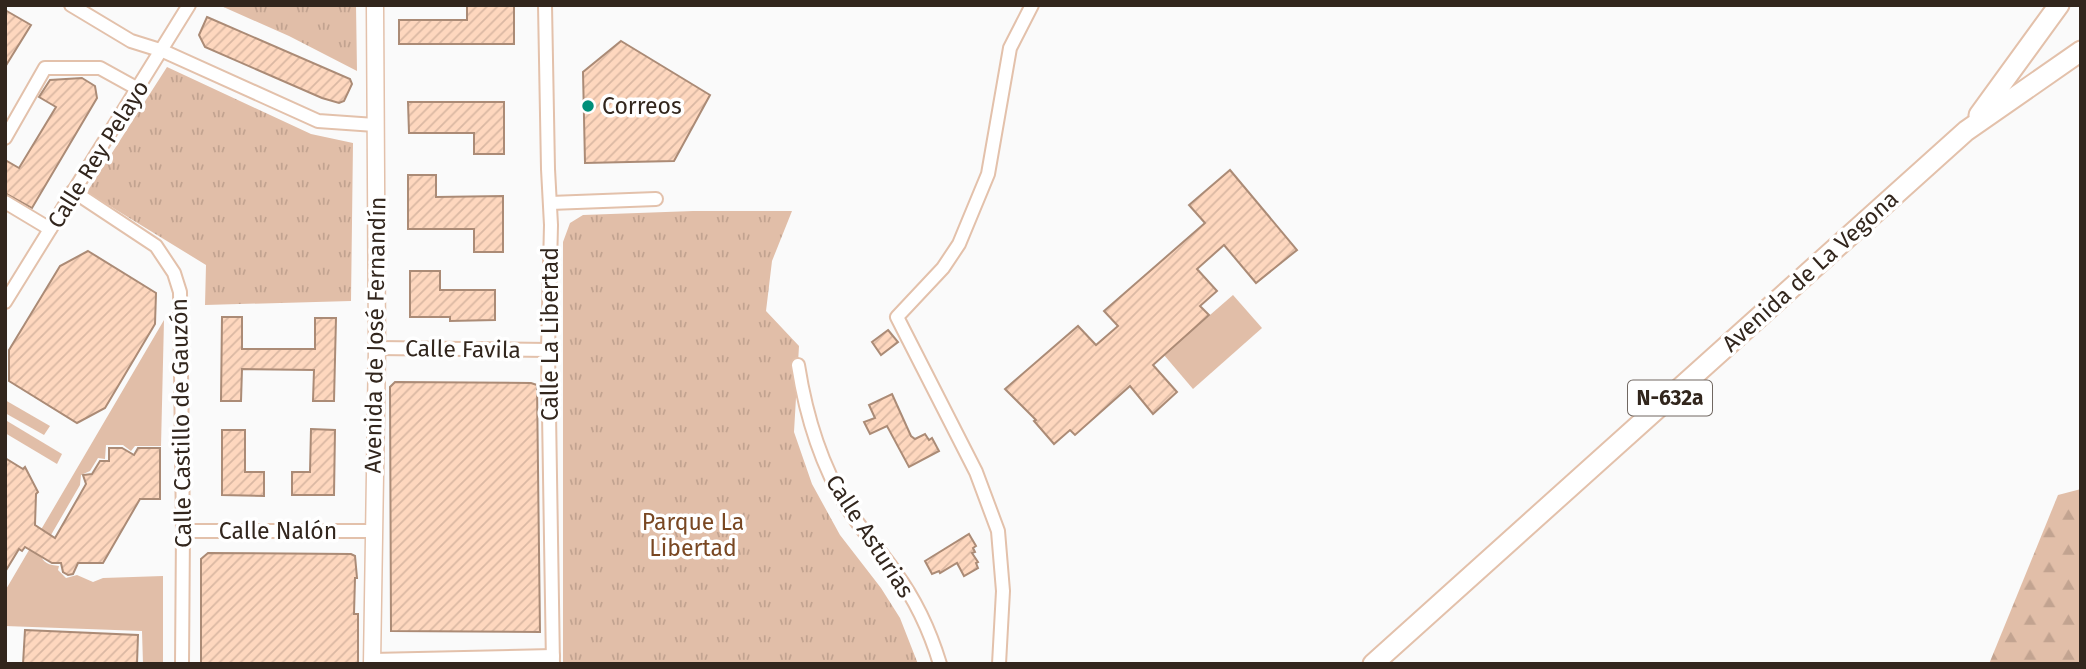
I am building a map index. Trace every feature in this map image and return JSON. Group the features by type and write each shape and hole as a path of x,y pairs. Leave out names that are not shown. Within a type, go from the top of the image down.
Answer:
{"main road":[{"name":"N-632a","path":"1966,131 2059,5"},
{"name":"N-632a","path":"1966,131 2081,51"},
{"name":"Avenida de La Vegona","path":"1373,664 1966,131"}],"street":[{"path":"72,5 131,41 163,51 318,121 375,125"},
{"name":"Calle Rey Pelayo","path":"5,302 163,51 189,5"},
{"name":"Avenida de José Fernandín","path":"372,662 377,348 375,5"},
{"name":"Calle La Libertad","path":"545,5 550,202 548,350 553,660"},
{"path":"999,664 1003,592 998,531 976,472 897,317 943,268 959,244 988,174 1010,48 1032,5"},
{"path":"5,138 46,68 100,68 138,89"},
{"name":"Calle Castillo de Gauzón","path":"73,191 156,246 174,273 180,292 182,664"},
{"path":"550,202 656,199"},
{"path":"5,201 50,229"},
{"name":"Calle Favila","path":"377,348 548,350"},
{"name":"Calle Asturias","path":"798,365 811,427 824,465 848,509 898,575 928,629 940,664"},
{"name":"Calle Nalón","path":"183,531 373,531"},
{"path":"372,662 553,660"}],"green space":[{"path":"219,5 356,5 357,71 289,36"},
{"path":"167,67 311,134 353,143 351,301 205,305 206,265 87,192"},
{"name":"Parque La Libertad","path":"792,211 772,261 766,311 799,346 794,432 812,484 840,535 881,588 900,618 918,664 563,664 563,242 570,223 583,215"},
{"path":"1233,295 1262,328 1193,389 1164,355"},
{"path":"164,320 161,446 135,446 131,451 123,445 106,445 105,459 98,458 90,471 81,475 80,485 40,554 47,563 59,566 58,570 66,578 77,575 93,582 103,578 163,576 163,664 143,664 142,631 5,626 5,591"},
{"path":"5,400 50,426 44,435 5,413"},
{"path":"7,421 62,454 57,464 5,433"},
{"path":"2081,489 2081,664 1989,664 2058,495"}],"building":[{"path":"467,5 514,5 514,44 399,44 399,20 467,20"},
{"path":"5,10 31,25 5,67"},
{"path":"207,17 350,79 352,84 344,101 339,103 322,98 205,47 199,35"},
{"path":"621,41 710,95 674,161 585,163 583,72"},
{"path":"82,78 95,86 97,98 32,208 5,193 5,160 19,168 56,107 39,97 50,80"},
{"path":"408,102 504,102 504,154 474,154 474,133 409,133"},
{"path":"1230,170 1297,250 1256,283 1224,245 1197,269 1217,291 1200,306 1209,315 1153,365 1177,392 1153,414 1130,386 1075,435 1070,430 1054,444 1034,421 1036,420 1005,389 1078,326 1096,345 1118,326 1104,311 1205,223 1189,205"},
{"path":"408,175 436,175 436,197 503,196 503,252 474,252 474,229 408,229"},
{"path":"88,251 156,293 155,324 105,408 77,423 9,381 9,350 60,266"},
{"path":"410,271 440,271 440,290 495,290 495,320 450,321 450,317 410,317"},
{"path":"222,317 242,317 242,349 315,349 315,318 336,318 334,401 313,401 314,370 242,369 241,401 221,401"},
{"path":"888,330 898,342 881,355 872,342"},
{"path":"395,382 537,385 540,632 391,631 390,387"},
{"path":"892,394 911,436 915,439 925,434 929,440 932,438 939,451 909,467 887,426 870,434 864,422 875,418 869,405"},
{"path":"311,429 335,430 334,495 292,495 292,472 310,472"},
{"path":"222,430 245,430 245,472 264,472 264,496 222,495"},
{"path":"109,448 122,448 134,455 138,448 160,448 160,499 140,499 103,563 78,563 73,574 68,575 63,572 61,563 52,563 25,547 22,551 19,549 5,572 5,458 23,469 25,467 38,492 35,525 55,538 86,484 83,475 92,474 100,461 109,461"},
{"path":"969,534 976,546 973,548 975,552 972,553 978,562 978,568 964,576 957,563 940,573 939,571 932,574 925,561"},
{"path":"208,553 355,556 357,578 354,614 358,614 358,664 201,664 201,559"},
{"path":"25,630 138,635 137,664 23,664"}],"place":[{"name":"Correos","path":"588,106"}]}
